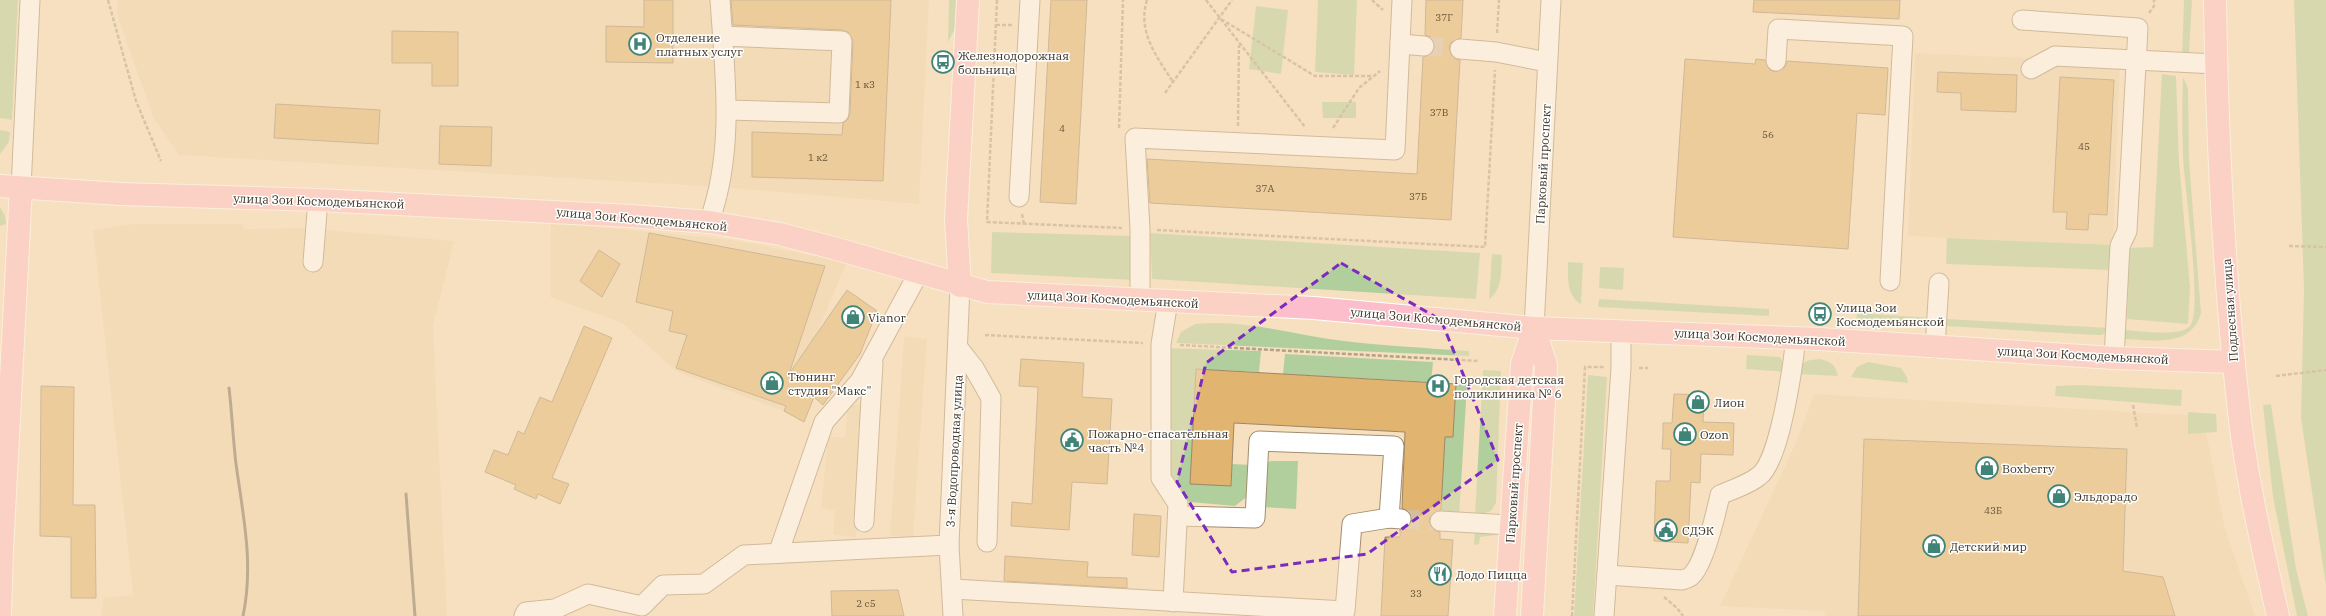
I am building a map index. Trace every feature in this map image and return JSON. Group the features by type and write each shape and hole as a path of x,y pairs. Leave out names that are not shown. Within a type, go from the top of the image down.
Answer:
{"main road":[{"path":"960,286 956,219 968,0"},
{"name":"Подлесная улица","path":"2215,0 2221,193 2238,402 2255,512 2278,616"},
{"name":"улица Зои Космодемьянской","path":"10,187 120,194 318,200 631,216 710,222 780,234 837,249 960,286 987,292 1314,308 1534,328 1796,338 1935,348 2114,358 2234,362"},
{"path":"0,616 10,187"},
{"name":"Парковый проспект","path":"1505,616 1522,364 1534,328"},
{"name":"Парковый проспект","path":"1532,616 1546,365 1534,328"}],"street":[{"path":"10,187 30,0"},
{"path":"710,222 718,198 727,110 720,0"},
{"path":"1019,197 1030,0"},
{"path":"1140,300 1140,229 1134,138 1395,150 1402,0"},
{"name":"Парковый проспект","path":"1534,328 1551,0"},
{"path":"2022,20 2138,28 2127,231 2120,246 2114,358"},
{"path":"1776,61 1778,29 1903,36 1890,281"},
{"path":"722,36 842,41 840,113 727,110"},
{"path":"1400,50 1424,46"},
{"path":"1460,49 1496,52 1548,62"},
{"path":"2031,69 2055,56 2216,64"},
{"path":"313,262 318,200"},
{"path":"779,551 824,422 860,381 918,274"},
{"path":"1935,348 1939,284"},
{"name":"3-я Водопроводная улица","path":"953,616 950,545 960,286"},
{"path":"1168,301 1161,344 1161,478 1178,504 1173,602"},
{"path":"1604,616 1621,368 1621,331"},
{"path":"1607,575 1682,580 1691,576 1697,567 1710,533 1720,495 1760,476 1768,465 1774,448 1792,378 1796,338"},
{"path":"958,349 974,368 991,398 986,542"},
{"path":"864,522 873,359"},
{"path":"953,589 1345,614 1352,524 1395,518 1394,446 1259,441 1254,518 1178,516"},
{"path":"1440,521 1510,525"},
{"path":"524,616 526,612 555,609 588,594 642,606 663,585 704,584 744,554 779,551 950,545"}],"path":[{"path":"108,0 136,101 161,161"},
{"path":"997,0 987,222 1485,247 1499,0"},
{"path":"1119,134 1123,0"},
{"path":"1147,0 1144,23 1148,40 1173,82"},
{"path":"1206,0 1321,147 1359,88 1400,50"},
{"path":"1165,93 1232,0"},
{"path":"1219,18 1316,76 1373,76"},
{"path":"1238,142 1239,44"},
{"path":"2289,246 2326,247"},
{"path":"985,335 1479,361"},
{"path":"1572,616 1586,367"},
{"path":"2276,376 2326,370"},
{"path":"2133,405 2137,428"}],"highlighted area":[{"path":"1341,263 1441,320 1498,460 1367,554 1232,572 1177,482 1206,363"}],"shaded area":[{"path":"118,0 929,0 919,204 720,187 179,155 154,119 117,15"},
{"path":"1915,53 2120,62 2113,245 1908,236"},
{"path":"551,222 732,240 847,262 784,411 677,372 622,323 550,297"},
{"path":"133,224 243,224 244,229 302,228 454,241 433,326 447,616 101,616 104,598 133,595 93,230"},
{"path":"904,336 927,339 913,539 890,535"},
{"path":"1814,394 2203,416 2225,528 2255,616 1825,616 1824,611 1720,606 1797,440"},
{"path":"848,404 862,405 856,537 833,535 835,511 821,508 828,437 845,437"}],"green space":[{"path":"0,0 18,0 12,120 0,118"},
{"path":"949,0 963,0 958,23 948,42"},
{"path":"1318,0 1357,0 1354,75 1315,72"},
{"path":"2184,0 2192,0 2189,53 2188,57 2182,59"},
{"path":"2294,0 2326,0 2326,586 2301,418 2304,288"},
{"path":"1256,6 1288,10 1281,74 1249,69"},
{"path":"2162,74 2176,76 2179,163 2190,287 2188,324 2127,319 2129,248 2153,247"},
{"path":"2183,77 2188,88 2189,161 2201,313 2196,324 2189,332 2180,337 2170,340 2124,339 2125,330 2169,332 2185,329 2190,326 2193,315 2195,296 2194,272 2183,156"},
{"path":"1322,102 1356,102 1356,118 1323,118"},
{"path":"0,130 10,132 9,142 0,154"},
{"path":"0,207 5,216 6,224 0,226"},
{"path":"992,232 1133,236 1135,280 991,273"},
{"path":"1150,233 1480,253 1476,299 1152,279"},
{"path":"1947,238 2113,245 2112,270 1946,264"},
{"path":"1492,254 1502,255 1501,273 1497,290 1489,299"},
{"path":"1568,262 1583,263 1581,304 1576,300 1570,291"},
{"path":"1600,267 1624,268 1623,290 1599,288"},
{"path":"1599,299 1769,309 1769,316 1598,307"},
{"path":"1857,313 1932,318 1931,322 1922,326 1856,322"},
{"path":"1946,319 2109,328 2102,335 2096,335 1946,326"},
{"path":"1195,324 1233,324 1270,328 1344,341 1390,346 1469,351 1469,356 1176,343 1181,332"},
{"path":"1166,348 1261,351 1259,372 1196,369 1190,483 1231,486 1232,464 1252,465 1248,496 1235,506 1179,501 1163,477"},
{"path":"1285,354 1433,362 1431,382 1283,374"},
{"path":"1747,355 1780,357 1785,366 1785,372 1746,369"},
{"path":"1820,359 1832,364 1838,376 1797,374 1805,362"},
{"path":"1868,362 1901,368 1907,377 1908,383 1851,377 1857,367"},
{"path":"1483,370 1501,371 1496,503 1491,511 1475,516"},
{"path":"1588,375 1607,377 1593,616 1574,616"},
{"path":"1456,384 1467,385 1459,517 1441,516 1445,437 1453,437"},
{"path":"2080,385 2182,390 2181,406 2055,396 2056,386"},
{"path":"2271,404 2296,569 2308,616 2297,616 2273,497 2263,405"},
{"path":"2188,412 2216,414 2217,432 2188,434"},
{"path":"1271,461 1298,461 1296,509 1262,507 1266,463"},
{"path":"1475,526 1493,531 1495,535 1480,537 1479,544 1474,545"}],"building":[{"name":"Отделение платных услуг","path":"644,0 673,0 673,63 606,62 606,26 644,27"},
{"path":"731,0 891,0 883,181 752,177 752,132 842,135 843,123 848,119 850,113 853,41 848,32 842,30 733,25"},
{"path":"1051,0 1087,0 1076,204 1040,202"},
{"path":"1426,0 1463,0 1461,38 1451,42 1449,48 1453,58 1460,60 1451,220 1150,203 1147,159 1417,174 1423,57 1433,53 1435,47 1431,37 1425,35"},
{"path":"1754,0 1900,0 1899,19 1753,12"},
{"path":"392,31 458,32 458,86 432,86 432,63 392,63"},
{"path":"1685,59 1755,64 1756,59 1765,60 1770,70 1776,72 1785,67 1787,61 1888,68 1885,115 1857,113 1848,249 1673,237"},
{"path":"1938,72 2017,75 2016,112 1961,110 1961,93 1937,92"},
{"path":"2060,77 2114,80 2107,215 2089,214 2088,230 2066,229 2067,212 2053,212"},
{"path":"276,104 380,110 378,144 274,138"},
{"path":"440,126 492,127 491,166 439,164"},
{"path":"649,233 825,266 789,374 847,290 877,311 860,354 823,405 814,397 804,422 784,411 786,406 676,368 687,335 669,331 673,311 636,302"},
{"path":"599,250 620,264 602,297 580,281"},
{"path":"584,326 612,338 552,478 569,484 560,504 538,494 536,499 514,489 516,485 485,472 494,450 508,455 518,431 524,434 540,397 552,402"},
{"name":"Пожарно-спасательная часть №4","path":"1021,359 1084,363 1082,397 1112,399 1107,484 1072,482 1069,530 1011,526 1012,502 1032,504 1038,387 1019,386"},
{"path":"1196,369 1456,384 1453,437 1445,437 1441,510 1431,515 1429,521 1434,530 1440,532 1440,539 1453,540 1448,616 1381,616 1385,537 1400,537 1400,530 1406,529 1412,520 1411,514 1402,508 1405,432 1234,423 1231,486 1190,484"},
{"path":"41,386 74,387 73,505 95,505 96,598 71,598 71,537 40,536"},
{"path":"1674,394 1704,395 1703,422 1734,423 1733,455 1701,454 1700,483 1691,482 1688,543 1654,541 1656,481 1670,481 1671,449 1662,449 1663,423 1672,423"},
{"path":"1864,439 2127,449 2123,571 2163,577 2175,616 1858,616"},
{"path":"1134,514 1161,516 1159,557 1132,555"},
{"path":"1005,556 1088,562 1087,577 1127,578 1127,588 1004,581"},
{"path":"898,590 904,616 832,616 831,591"}],"tunnel":[{"path":"1424,46 1460,49"},
{"path":"1401,519 1440,521"}],"railway":[{"path":"229,388 235,455 246,540 248,577 243,616"},
{"path":"406,494 415,616"}],"place":[{"name":"Отделение платных услуг","path":"640,44"},
{"name":"Железнодорожная больница","path":"943,62"},
{"name":"Улица Зои Космодемьянской","path":"1820,314"},
{"name":"Vianor","path":"853,317"},
{"name":"Тюнинг студия \"Макс\"","path":"772,383"},
{"name":"Городская детская поликлиника № 6","path":"1438,386"},
{"name":"Лион","path":"1698,402"},
{"name":"Ozon","path":"1685,434"},
{"name":"Пожарно-спасательная часть №4","path":"1072,440"},
{"name":"Boxberry","path":"1987,468"},
{"name":"Эльдорадо","path":"2059,496"},
{"name":"СДЭК","path":"1666,530"},
{"name":"Детский мир","path":"1934,546"},
{"name":"Додо Пицца","path":"1440,574"}]}
